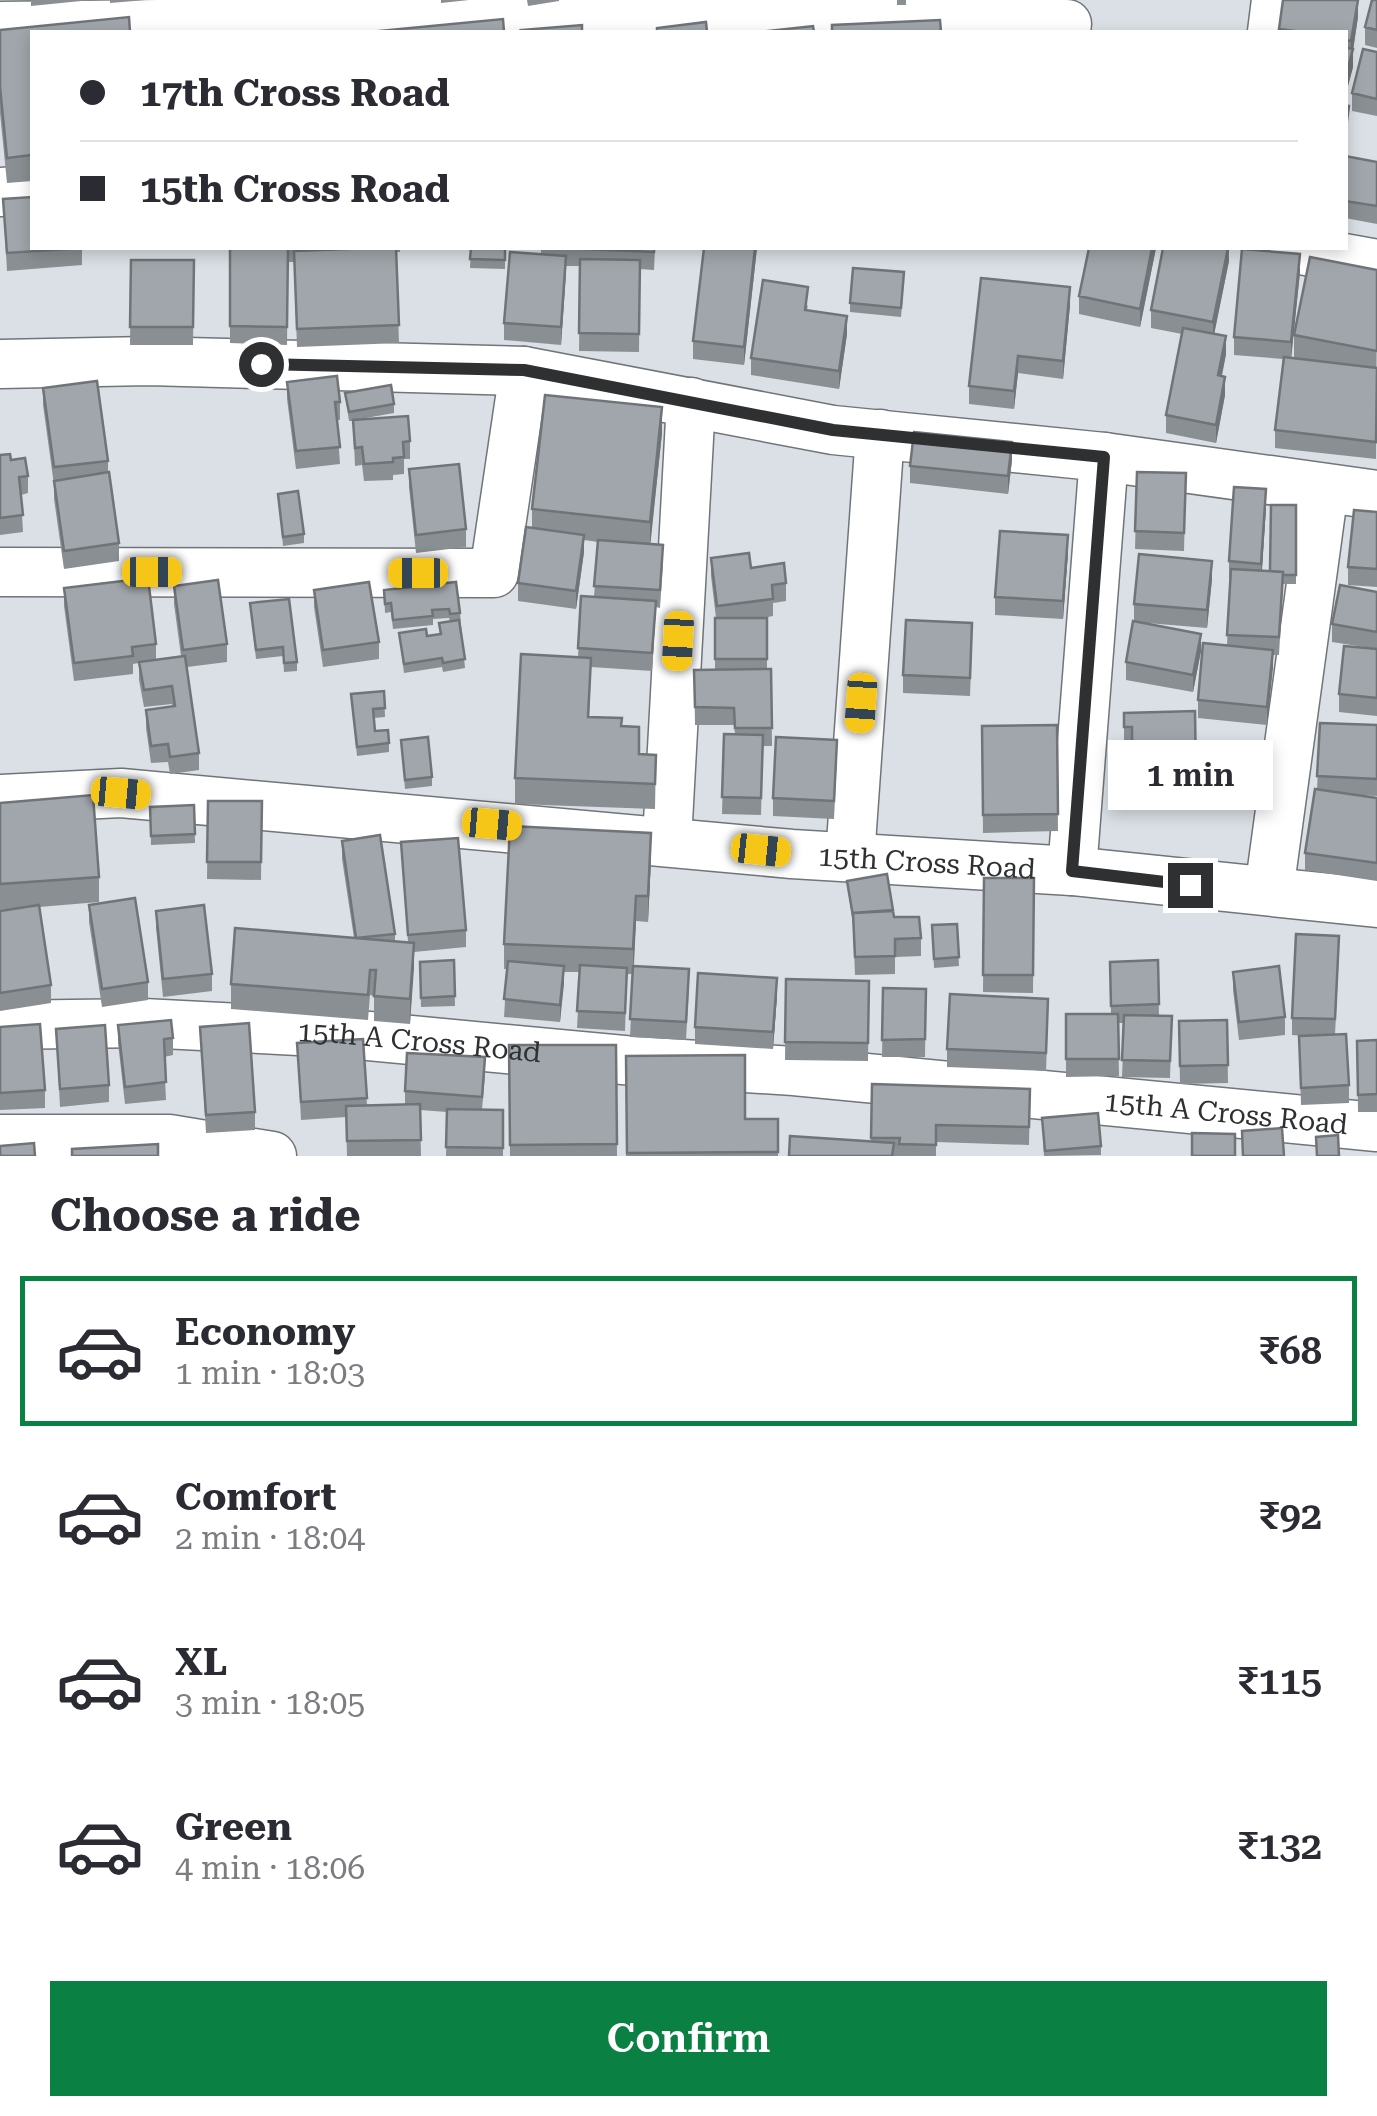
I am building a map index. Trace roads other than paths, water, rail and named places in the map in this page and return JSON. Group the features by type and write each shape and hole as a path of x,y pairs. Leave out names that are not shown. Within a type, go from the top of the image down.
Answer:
{"street":[{"path":"1272,30 1276,0"},
{"path":"0,26 1067,19"},
{"path":"0,192 30,190"},
{"path":"1300,250 1377,264"},
{"path":"0,364 148,362 524,370 833,430 1104,457 1377,495"},
{"path":"0,572 494,573 524,370"},
{"path":"667,840 691,402"},
{"path":"850,857 880,434"},
{"path":"1072,871 1104,457"},
{"path":"1269,891 1324,490"},
{"name":"15th Cross Road","path":"0,800 121,793 850,857 1072,871 1377,903"},
{"name":"15th A Cross Road","path":"0,1025 142,1022 337,1033 634,1061 794,1071 1377,1127"},
{"path":"0,1140 53,1147 169,1139 272,1156"}]}
